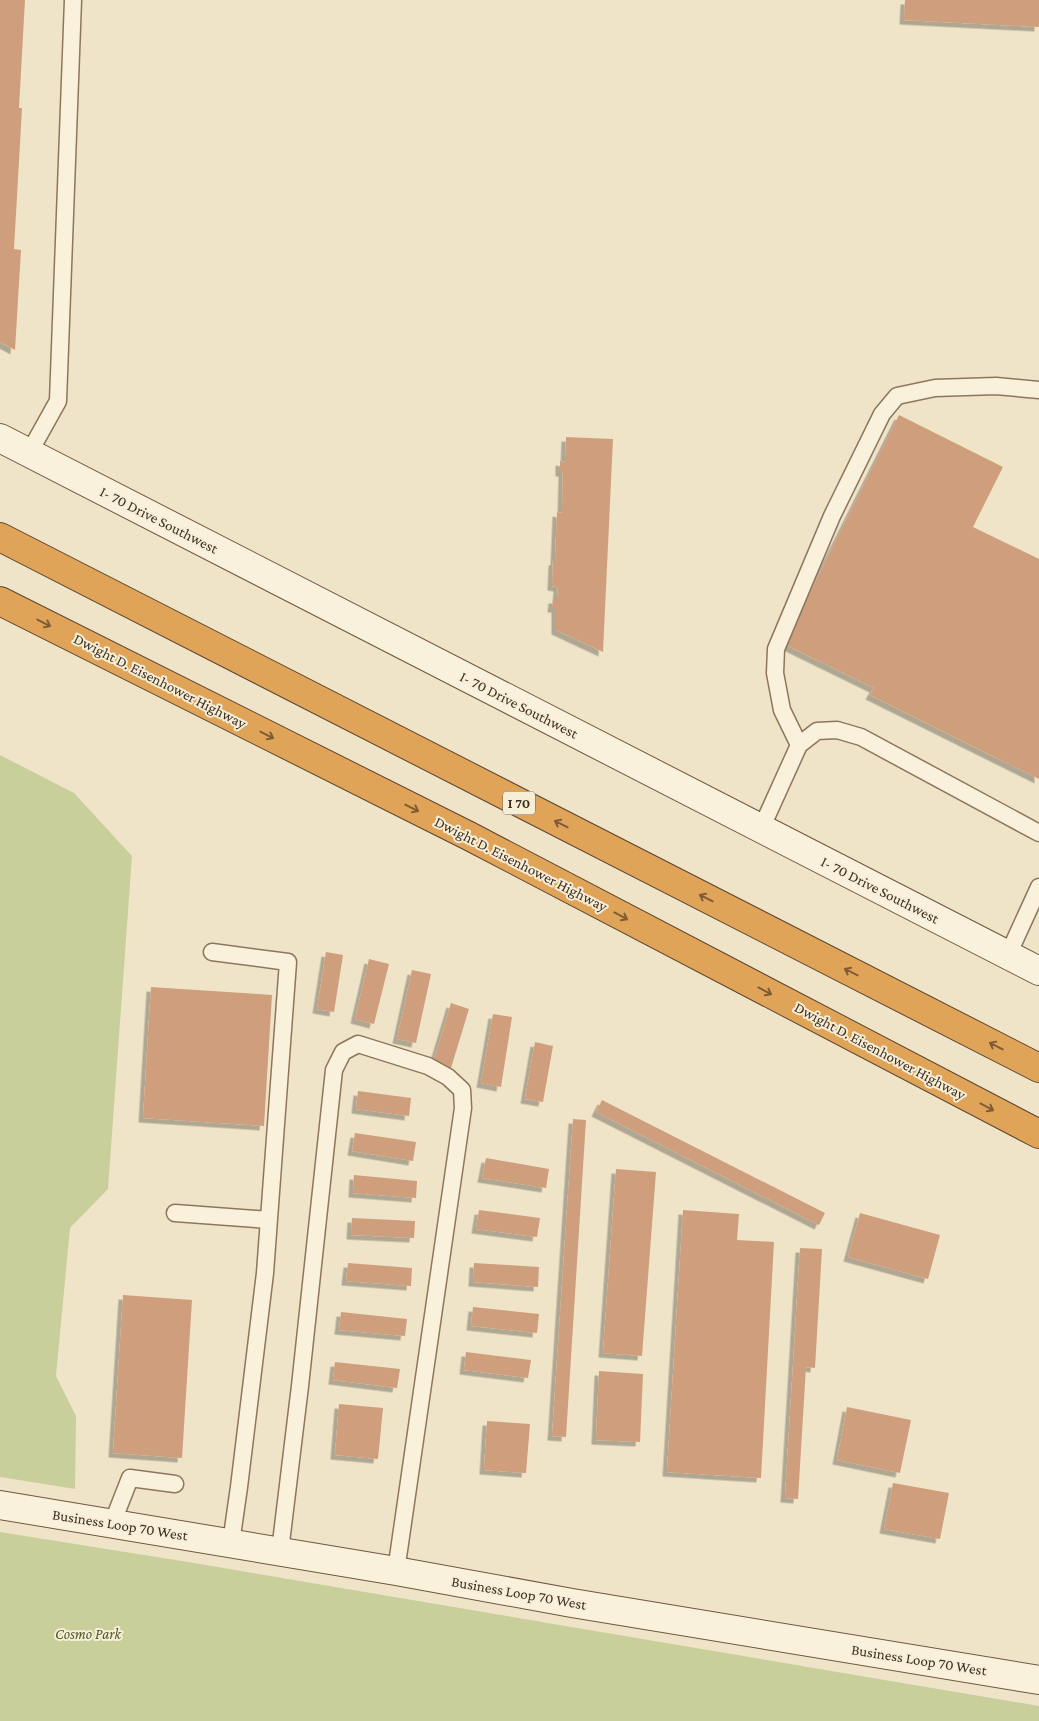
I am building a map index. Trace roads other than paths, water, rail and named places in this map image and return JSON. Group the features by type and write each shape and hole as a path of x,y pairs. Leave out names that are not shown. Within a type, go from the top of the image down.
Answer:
{"highway":[{"name":"I 70","path":"0,537 1039,1068"},
{"name":"Dwight D. Eisenhower Highway","path":"0,601 469,836 1039,1134"}],"street":[{"name":"I- 70 Drive Southwest","path":"0,438 1039,971"},
{"name":"Business Loop 70 West","path":"0,1506 280,1551 572,1603 1039,1680"}],"lane":[{"path":"29,453 58,402 73,0"},
{"path":"799,744 782,710 776,673 776,649 832,516 882,414 897,396 935,388 996,386 1039,390"},
{"path":"761,829 799,744 817,731 837,730 861,737 1039,833"},
{"path":"1008,955 1039,888"},
{"path":"212,952 288,962 265,1273 239,1487 230,1543"},
{"path":"280,1551 334,1070 343,1052 358,1044 428,1066 448,1077 462,1090 462,1108 396,1571"},
{"path":"175,1213 269,1220"},
{"path":"112,1524 130,1478 175,1484"}],"park label":[{"name":"Cosmo Park","path":"88,1634"}]}
